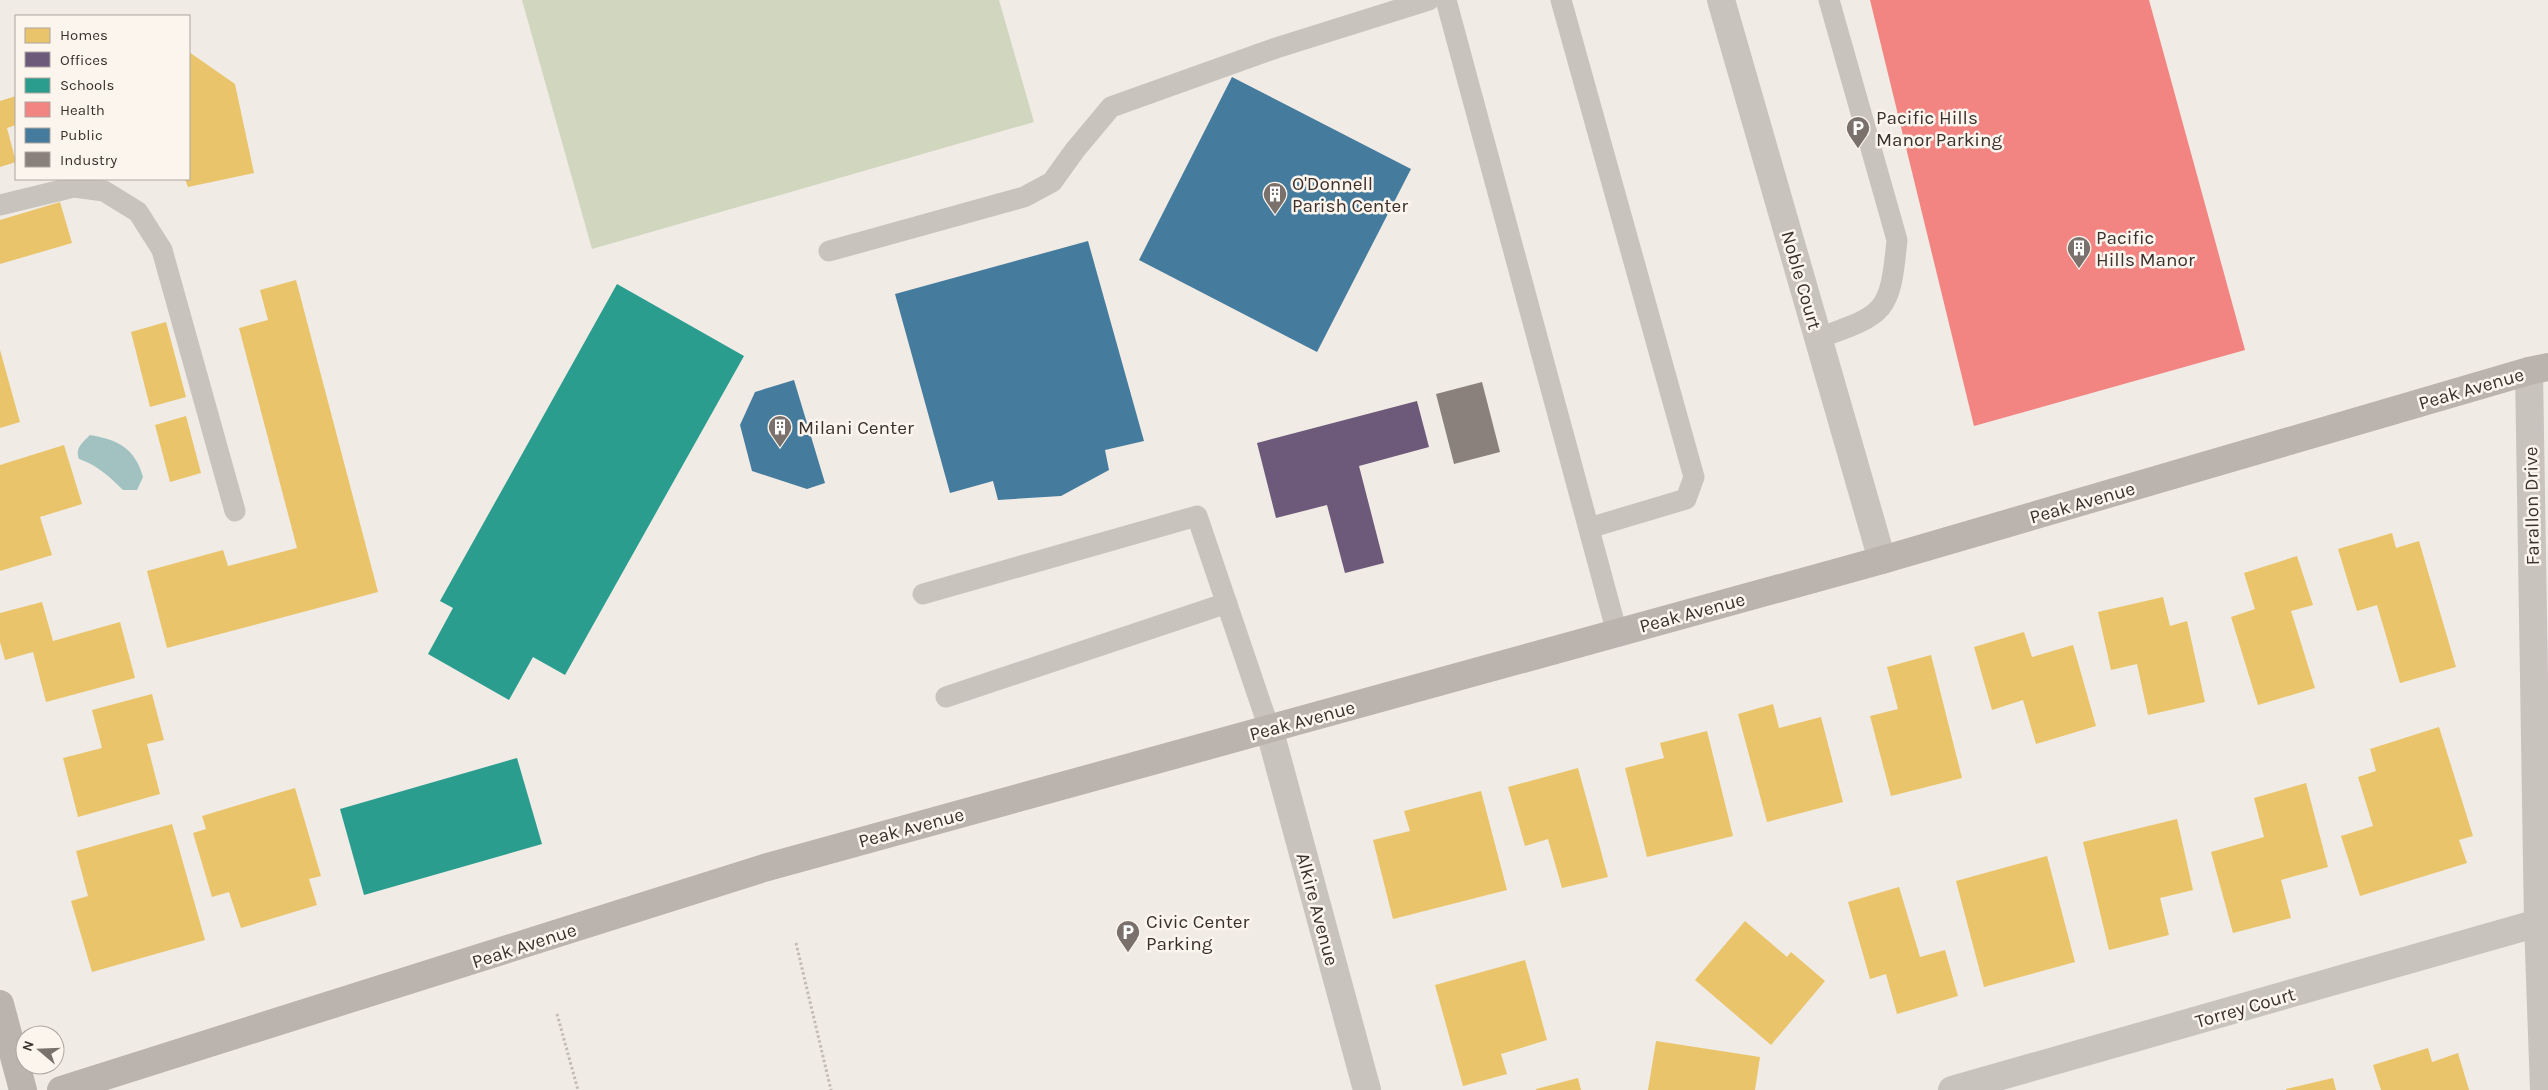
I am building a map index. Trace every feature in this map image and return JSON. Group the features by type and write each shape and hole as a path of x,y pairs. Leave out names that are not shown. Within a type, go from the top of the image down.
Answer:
{"street":[{"name":"Noble Court","path":"1721,0 1882,560"},
{"name":"Peak Avenue","path":"61,1090 764,868 1882,560 2539,369"},
{"name":"Farallon Drive","path":"2539,369 2538,924 2544,1090"},
{"name":"Alkire Avenue","path":"1269,728 1368,1090"},
{"name":"Torrey Court","path":"1952,1090 2538,924"},
{"path":"0,1004 24,1090"}],"lane":[{"path":"829,251 1024,197 1052,182 1075,150 1112,107 1276,48 1429,0"},
{"path":"1446,0 1617,633"},
{"path":"1561,0 1694,477 1686,499 1589,528"},
{"path":"1818,338 1864,322 1882,308 1893,281 1897,240 1829,0"},
{"path":"0,205 74,187 104,191 138,212 162,250 235,511"},
{"path":"923,594 1197,516 1269,728"},
{"path":"946,697 1227,603"}],"path":[{"path":"796,943 831,1090"},
{"path":"557,1014 578,1090"}],"green space":[{"path":"522,0 999,0 1034,122 592,249"}],"water":[{"path":"90,435 117,443 130,452 140,467 143,477 137,490 123,490 97,468 79,459 79,449"}],"building: Homes":[{"path":"190,53 235,84 254,173 188,187 185,180 190,180"},
{"path":"15,96 15,125 7,128 15,162 0,167 0,101"},
{"path":"60,202 72,243 0,264 0,220"},
{"path":"296,280 378,592 167,648 147,571 223,550 228,566 297,548 239,328 268,320 260,290"},
{"path":"166,322 186,397 150,407 131,332"},
{"path":"0,350 20,422 0,428"},
{"path":"186,416 201,473 170,482 155,425"},
{"path":"64,445 82,504 40,517 52,555 0,571 0,465"},
{"path":"2392,533 2396,548 2419,541 2456,667 2400,683 2377,605 2357,611 2338,549"},
{"path":"2297,556 2313,605 2291,611 2315,688 2258,705 2231,617 2255,609 2244,573"},
{"path":"2163,597 2170,626 2187,621 2205,702 2148,715 2137,664 2111,670 2098,612"},
{"path":"42,602 53,641 120,622 135,678 46,702 33,652 5,660 0,642 0,613"},
{"path":"2024,632 2032,657 2073,645 2096,726 2036,744 2023,700 1992,710 1974,647"},
{"path":"1931,655 1962,778 1891,796 1870,716 1898,709 1887,667"},
{"path":"152,694 164,740 147,744 160,794 78,817 63,758 102,748 92,710"},
{"path":"1773,704 1779,728 1821,717 1843,802 1767,822 1738,714"},
{"path":"2439,727 2473,836 2459,840 2467,863 2360,896 2341,836 2373,826 2358,777 2376,771 2370,749"},
{"path":"1707,731 1733,836 1647,857 1625,768 1664,758 1660,743"},
{"path":"1578,768 1608,877 1562,888 1548,839 1525,846 1508,787"},
{"path":"2306,783 2328,867 2281,880 2291,918 2233,933 2211,852 2264,837 2254,798"},
{"path":"295,788 321,876 309,879 317,905 241,928 229,892 212,897 193,833 206,829 202,816"},
{"path":"1481,791 1507,890 1393,919 1373,840 1410,831 1404,811"},
{"path":"2177,819 2193,890 2160,898 2169,935 2109,950 2083,842"},
{"path":"172,824 205,940 92,972 71,901 88,896 76,851"},
{"path":"2047,856 2075,962 1984,987 1956,881"},
{"path":"1899,887 1920,957 1945,950 1958,996 1897,1014 1886,974 1870,979 1848,902"},
{"path":"1745,921 1787,957 1791,952 1825,981 1771,1045 1695,980"},
{"path":"1525,960 1547,1040 1501,1054 1507,1074 1463,1086 1435,985"},
{"path":"1656,1041 1760,1057 1755,1090 1648,1090"},
{"path":"2428,1048 2432,1062 2458,1053 2469,1090 2381,1090 2373,1065"},
{"path":"1578,1078 1581,1090 1536,1090 1536,1089"},
{"path":"2333,1078 2336,1090 2286,1090 2286,1089"}],"building: Offices":[{"path":"1417,401 1429,447 1359,466 1384,563 1345,573 1327,505 1276,518 1257,443"}],"building: Schools":[{"path":"617,284 744,356 565,675 533,657 509,700 428,654 453,608 440,601"},
{"path":"517,758 542,844 364,895 340,809"}],"building: Health":[{"name":"Pacific Hills Manor","path":"1870,0 2149,0 2245,350 1974,426"}],"building: Public":[{"name":"O'Donnell Parish Center","path":"1232,77 1411,169 1317,352 1139,260"},
{"path":"1088,241 1144,441 1105,450 1109,470 1061,496 998,500 993,481 950,493 895,294"},
{"name":"Milani Center","path":"794,380 825,483 807,489 752,471 740,425 755,392"}],"building: Industry":[{"path":"1482,382 1500,452 1454,464 1436,394"}],"place":[{"name":"Pacific Hills Manor Parking","path":"1858,149"},
{"name":"O'Donnell Parish Center","path":"1275,215"},
{"name":"Pacific Hills Manor","path":"2079,269"},
{"name":"Milani Center","path":"780,448"},
{"name":"Civic Center Parking","path":"1128,953"}]}
